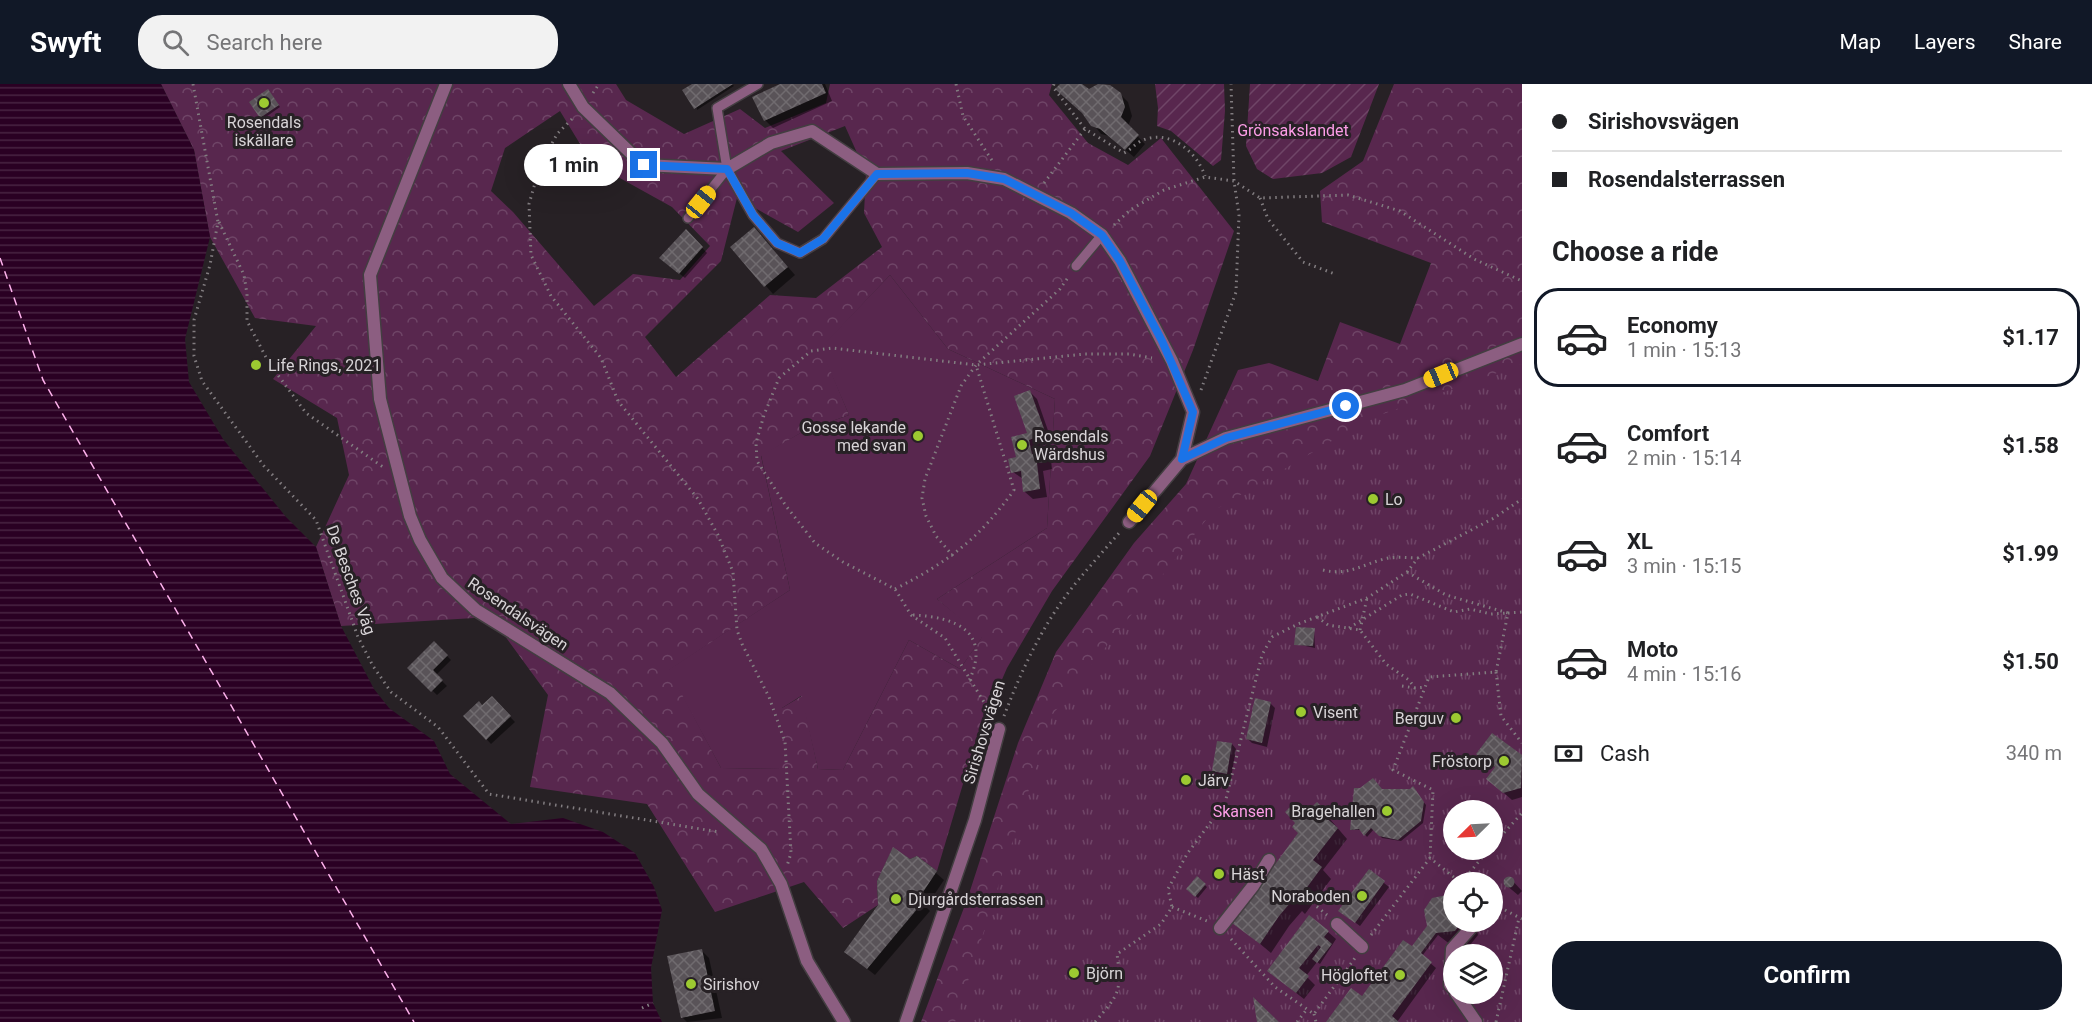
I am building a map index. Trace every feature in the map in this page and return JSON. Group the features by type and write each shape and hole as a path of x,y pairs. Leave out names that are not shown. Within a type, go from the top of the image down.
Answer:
{"street":[{"name":"Rosendalsvägen","path":"446,84 370,276 380,399 396,467 410,516 420,540 442,578 457,594 476,610 610,693 662,743 698,794 761,849 778,877 807,961 844,1022"},
{"path":"569,84 583,107 644,165 727,169 771,143 812,131 877,174 967,173 1004,179 1071,213 1102,235 1120,261 1172,361 1193,412 1182,459"},
{"path":"1129,522 1182,459 1226,438 1405,390 1522,344"},
{"name":"Sirishovsvägen","path":"906,1022 975,820 999,729"},
{"path":"1220,928 1269,860"},
{"path":"1337,924 1362,947"},
{"path":"1456,944 1467,932"},
{"path":"1464,1004 1476,1022"}],"lane":[{"path":"758,84 717,108 727,169 753,215 777,243 800,253 823,239 877,174"},
{"path":"687,218 727,169"},
{"path":"1076,266 1102,235"}],"path":[{"name":"De Besches Väg","path":"193,84 218,222 210,266 194,320 194,356 202,381 264,466 316,520 358,637 391,692 438,727 489,794 720,832 738,829"},
{"path":"956,84 963,116 1004,179"},
{"path":"1054,84 1053,87 1064,105 1085,129 1124,153 1135,148 1141,140 1159,136 1182,144 1201,162 1205,177"},
{"path":"1193,412 1236,292 1239,215 1234,181 1231,84"},
{"path":"583,107 557,134 540,166 530,204 531,255 551,296 601,358 618,401 698,500 718,535 733,572 737,630 769,697 785,741 791,853 790,863 778,877"},
{"path":"1035,194 1085,129"},
{"path":"1102,235 1130,210 1164,190 1205,177 1234,181 1260,198 1348,195 1400,211 1474,259 1522,281"},
{"path":"1260,198 1268,219 1302,262 1335,274"},
{"path":"218,222 243,275 247,294 247,321 269,363 306,413 382,467 396,467"},
{"path":"952,555 936,536 926,516 922,498 925,479 961,386 976,365 1060,289 1076,266"},
{"path":"999,729 985,699 969,681 945,638 911,615 895,589 843,562 814,543 786,506 757,461 756,443 779,378 796,361 811,351 832,348 976,365 1085,354 1129,354 1172,361"},
{"path":"895,589 936,568 969,543 1014,490 976,365"},
{"path":"1095,1022 1117,996 1120,978 1117,954 1161,924 1172,907 1168,889 1187,855 1226,803 1262,656 1272,637 1367,598 1407,572 1418,558 1494,518 1522,499"},
{"name":"Sirishovsvägen","path":"999,729 1020,675 1067,594 1129,522"},
{"path":"1323,570 1336,573 1350,572 1386,558 1418,558"},
{"path":"1407,572 1446,595 1508,613"},
{"path":"1349,628 1402,595 1410,594 1454,612 1470,609 1491,614 1522,612"},
{"path":"1360,630 1367,598"},
{"path":"1508,613 1496,672 1501,716 1522,743"},
{"path":"911,615 936,616 957,623 970,633 977,645 974,671 969,681"},
{"path":"1317,617 1328,625 1360,630 1386,664 1415,687"},
{"path":"1314,1014 1430,858 1434,824 1433,790 1393,770 1430,677 1496,672"},
{"path":"1402,686 1426,687"},
{"path":"1503,834 1522,813"},
{"path":"1430,858 1448,872"},
{"path":"1469,872 1480,860"},
{"path":"1303,895 1337,924"},
{"path":"1172,907 1220,928 1275,987 1314,1014 1316,1022"},
{"path":"1496,1022 1519,918"},
{"path":"642,1008 653,1002"},
{"path":"1297,1022 1307,1009"}],"green space":[{"path":"161,84 616,84 626,100 684,134 740,109 765,128 826,103 830,84 1052,84 1049,95 1088,143 1128,165 1161,138 1234,231 1193,350 1150,456 1052,591 1007,668 977,737 937,871 917,856 910,859 893,848 877,881 878,905 843,928 804,882 715,912 647,804 530,787 548,695 491,617 341,626 316,547 349,475 337,418 273,379 316,326 255,318 210,237 194,150","holes":["560,111 591,162 672,207 710,246 680,280 633,274 594,306 513,212 491,191 505,148","845,126 866,173 864,213 882,247 816,298 770,295 676,377 645,337 721,261 737,198 798,232 834,203 781,151","890,275 948,349 1055,399 1047,528 937,599 982,637 960,669 909,640 843,770 818,769 802,696 782,708 781,769 721,768 669,670 790,590 761,456 804,431 849,415 821,348"]},
{"path":"1155,84 1224,84 1225,111 1221,160 1213,166 1171,131 1157,126 1158,108"},
{"name":"Grönsakslandet","path":"1250,84 1379,84 1351,157 1322,173 1273,179 1257,169 1246,146"},
{"name":"Skansen","path":"1394,84 1522,84 1522,912 1497,860 1503,860 1503,800 1443,800 1443,816 1030,1022 921,1022 968,897 1018,743 1056,652 1134,543 1186,484 1238,370 1269,363 1318,381 1340,322 1400,344 1431,263 1322,222 1320,191 1363,161"},
{"path":"890,275 948,349 1055,399 1047,528 937,599 983,636 960,669 909,640 843,770 818,769 801,696 782,708 782,769 721,768 668,670 790,590 761,455 804,431 849,415 820,348"},
{"name":"Skansen","path":"1522,364 1522,1022 955,1022 1053,714 1213,511 1369,419"}],"shaded area":[{"path":"0,84 161,84 194,150 210,237 185,339 189,382 223,439 286,517 316,547 341,626 374,689 389,708 434,741 450,774 511,824 563,818 603,832 635,853 654,887 662,910 651,968 653,1003 662,1022 0,1022"}],"building":[{"path":"692,84 733,84 694,109 682,90"},
{"path":"780,84 822,84 826,93 764,121 752,97"},
{"path":"1060,84 1082,84 1089,89 1098,84 1110,85 1121,93 1125,107 1121,117 1139,135 1125,150 1100,129 1091,126 1082,113 1055,89"},
{"name":"Rosendals iskällare","path":"268,89 279,105 260,118 249,102"},
{"path":"754,227 788,267 764,287 730,247"},
{"path":"686,229 703,247 679,274 659,258"},
{"name":"Rosendals Wärdshus","path":"1030,390 1046,434 1029,440 1032,454 1044,451 1046,462 1037,463 1040,489 1023,492 1021,471 1011,473 1008,459 1016,457 1011,437 1027,433 1014,396"},
{"path":"1296,627 1315,628 1313,646 1294,645"},
{"path":"434,641 448,655 433,670 443,680 431,692 407,668"},
{"path":"492,696 511,716 486,740 463,716 479,701 482,705"},
{"path":"1255,698 1271,702 1262,743 1246,739"},
{"name":"Fröstorp","path":"1492,733 1522,755 1521,788 1503,793 1486,779 1495,767 1476,754"},
{"path":"1217,741 1232,743 1227,774 1212,771"},
{"name":"Bragehallen","path":"1373,778 1382,789 1410,789 1413,786 1424,802 1421,821 1398,840 1379,836 1371,828 1364,836 1359,829 1350,830 1354,788 1360,788"},
{"path":"1295,802 1305,813 1317,802 1327,812 1324,816 1338,828 1313,860 1322,867 1294,905 1291,902 1279,916 1260,944 1232,923 1298,833 1292,827 1295,823 1285,812"},
{"path":"893,847 910,859 917,856 937,871 919,898 923,902 867,969 844,952 878,905 877,881"},
{"name":"Noraboden","path":"1369,869 1385,881 1355,923 1338,911"},
{"path":"1197,876 1206,884 1195,897 1186,889"},
{"path":"1509,876 1515,882 1513,886 1509,888 1505,886 1503,882 1505,878"},
{"name":"Högloftet","path":"1443,896 1443,932 1446,932 1436,933 1421,953 1432,962 1392,1016 1399,1022 1326,1022 1351,988 1362,996 1403,940 1412,946 1427,926 1424,910 1432,898"},
{"path":"1309,915 1329,931 1324,937 1332,944 1317,963 1312,959 1321,947 1318,945 1299,968 1309,976 1296,993 1267,971"},
{"name":"Sirishov","path":"702,949 715,1011 681,1018 667,956"},
{"path":"1253,997 1279,1022 1257,1022"}],"ferry route":[{"path":"0,258 43,380 414,1022"}],"place":[{"name":"Rosendals iskällare","path":"264,103"},
{"name":"Life Rings, 2021","path":"256,365"},
{"name":"Gosse lekande med svan","path":"918,436"},
{"name":"Rosendals Wärdshus","path":"1022,445"},
{"name":"Lo","path":"1373,499"},
{"name":"Visent","path":"1301,712"},
{"name":"Berguv","path":"1456,718"},
{"name":"Fröstorp","path":"1504,761"},
{"name":"Järv","path":"1186,780"},
{"name":"Bragehallen","path":"1387,811"},
{"name":"Häst","path":"1219,874"},
{"name":"Noraboden","path":"1362,896"},
{"name":"Djurgårdsterrassen","path":"896,899"},
{"name":"Björn","path":"1074,973"},
{"name":"Högloftet","path":"1400,975"},
{"name":"Sirishov","path":"691,984"}],"route":[{"path":"644,165 727,169 753,215 777,243 800,253 823,239 877,174 924,171 967,173 1004,179 1071,213 1102,235 1120,261 1172,361 1193,412 1182,459 1226,438 1346,406"}]}
